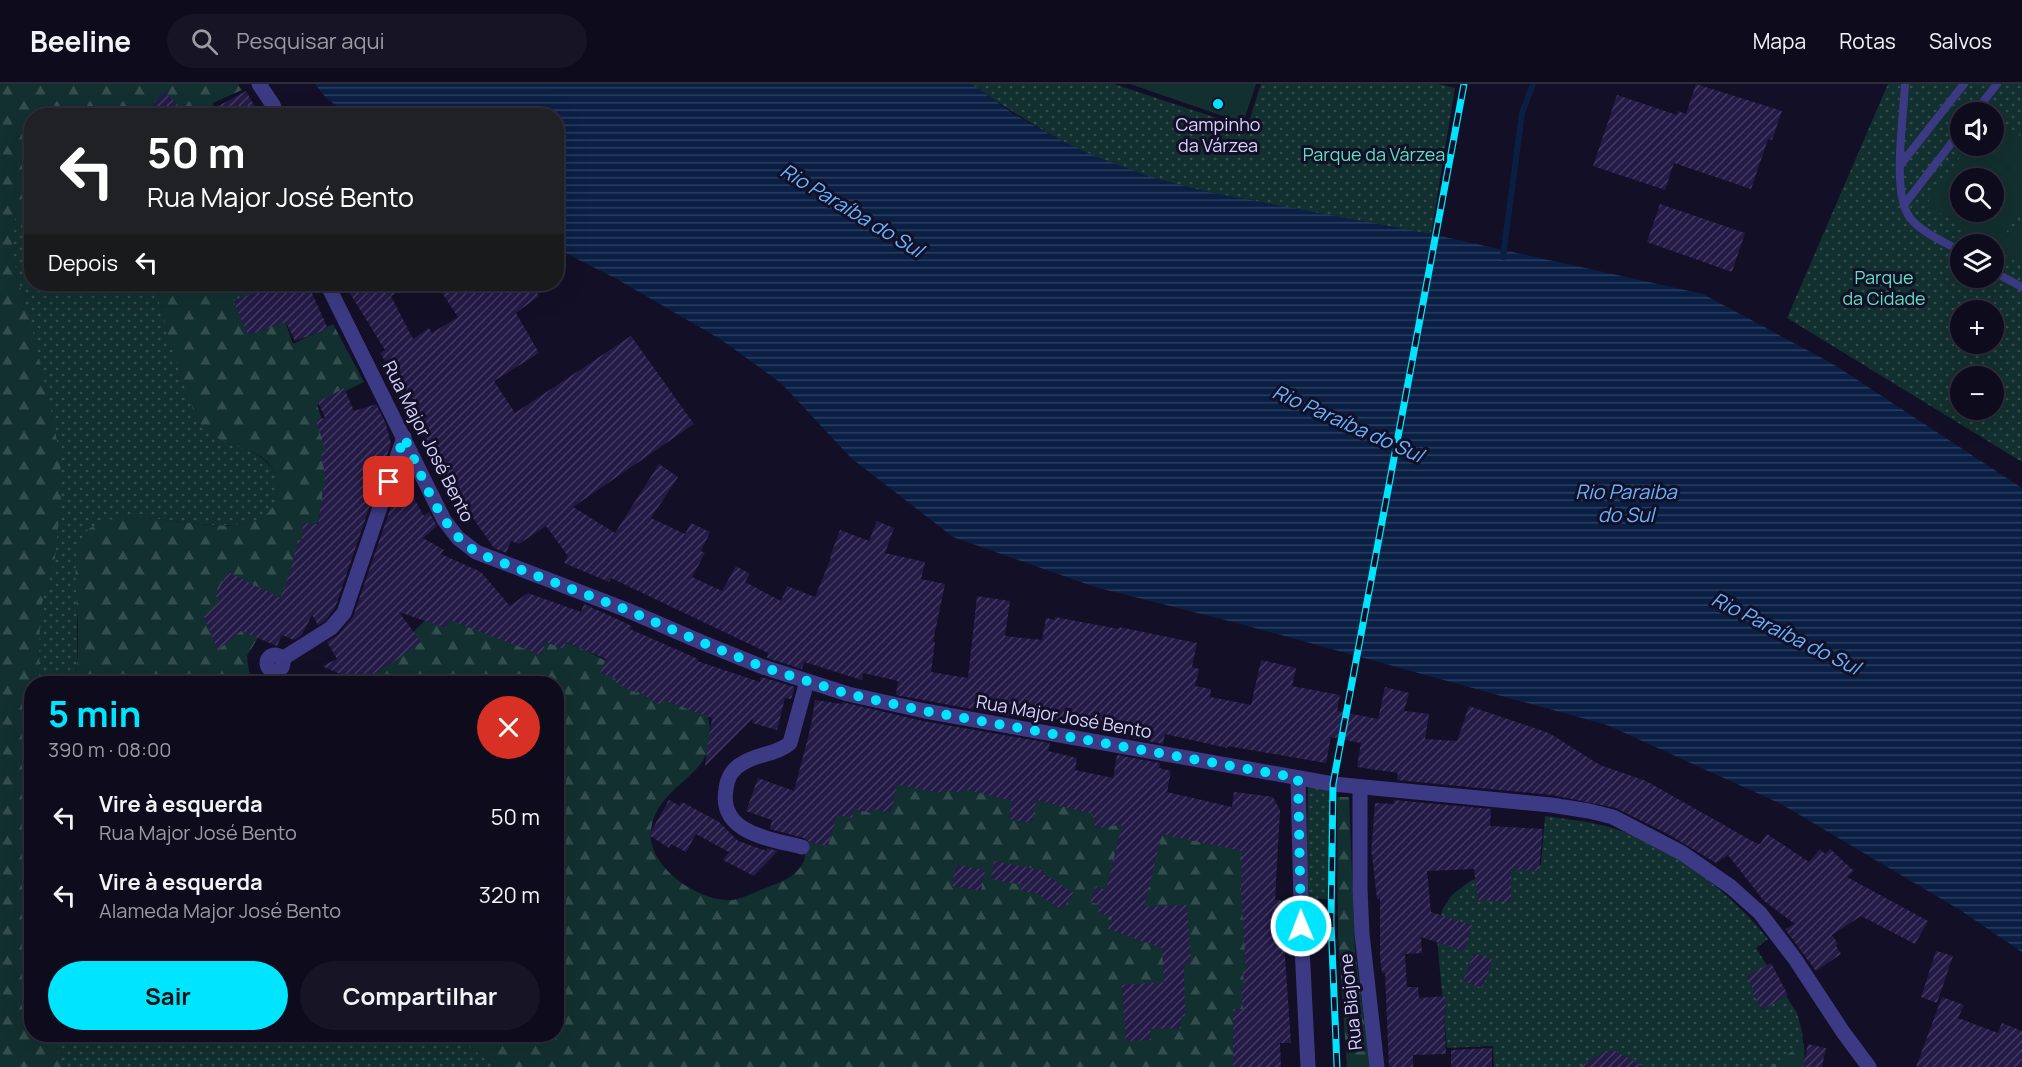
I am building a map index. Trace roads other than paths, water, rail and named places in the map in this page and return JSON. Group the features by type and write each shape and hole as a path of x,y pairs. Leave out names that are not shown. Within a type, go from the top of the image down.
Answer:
{"street":[{"path":"259,84 274,108"},
{"name":"Rua Major José Bento","path":"331,291 444,520 458,538 476,552 627,610 763,667 848,694 925,711 1360,788 1551,805 1613,817 1682,853 1731,887 1760,913 1795,959 1869,1067"},
{"path":"282,659 332,627 344,612 404,437"},
{"path":"802,848 740,828 729,812 725,794 730,776 736,767 756,756 783,748 790,742 807,681"},
{"path":"1298,778 1302,947 1308,1067"},
{"name":"Rua Biajone","path":"1360,788 1362,934 1377,1067"}],"lane":[{"path":"1905,84 1900,191 1904,205 1914,222 1950,245"},
{"path":"1901,164 1964,84"},
{"path":"1983,102 1997,84"},
{"path":"1904,205 1950,145"},
{"path":"2004,277 2022,287"}],"water":[{"name":"Rio Paraiba do Sul","path":"315,84 971,84 1014,114 1056,138 1099,158 1151,177 1203,191 1431,234 1703,294 1833,364 2022,488 2022,952 1960,910 1781,804 1607,725 1237,623 1095,587 953,537 851,458 781,383 720,339 615,278 564,252 564,108 340,108 326,98"}],"waterway":[{"path":"1503,257 1522,113 1533,84"}],"railway":[{"path":"1337,1067 1331,922 1333,784 1464,84"}],"place":[{"name":"Campinho da Várzea","path":"1218,104"}],"park label":[{"name":"Parque da Várzea","path":"1374,154"},
{"name":"Parque da Cidade","path":"1884,287"}],"water label":[{"name":"Rio Paraíba do Sul","path":"852,210"},
{"name":"Rio Paraíba do Sul","path":"1348,423"},
{"name":"Rio Paraíba do Sul","path":"1786,633"}]}
